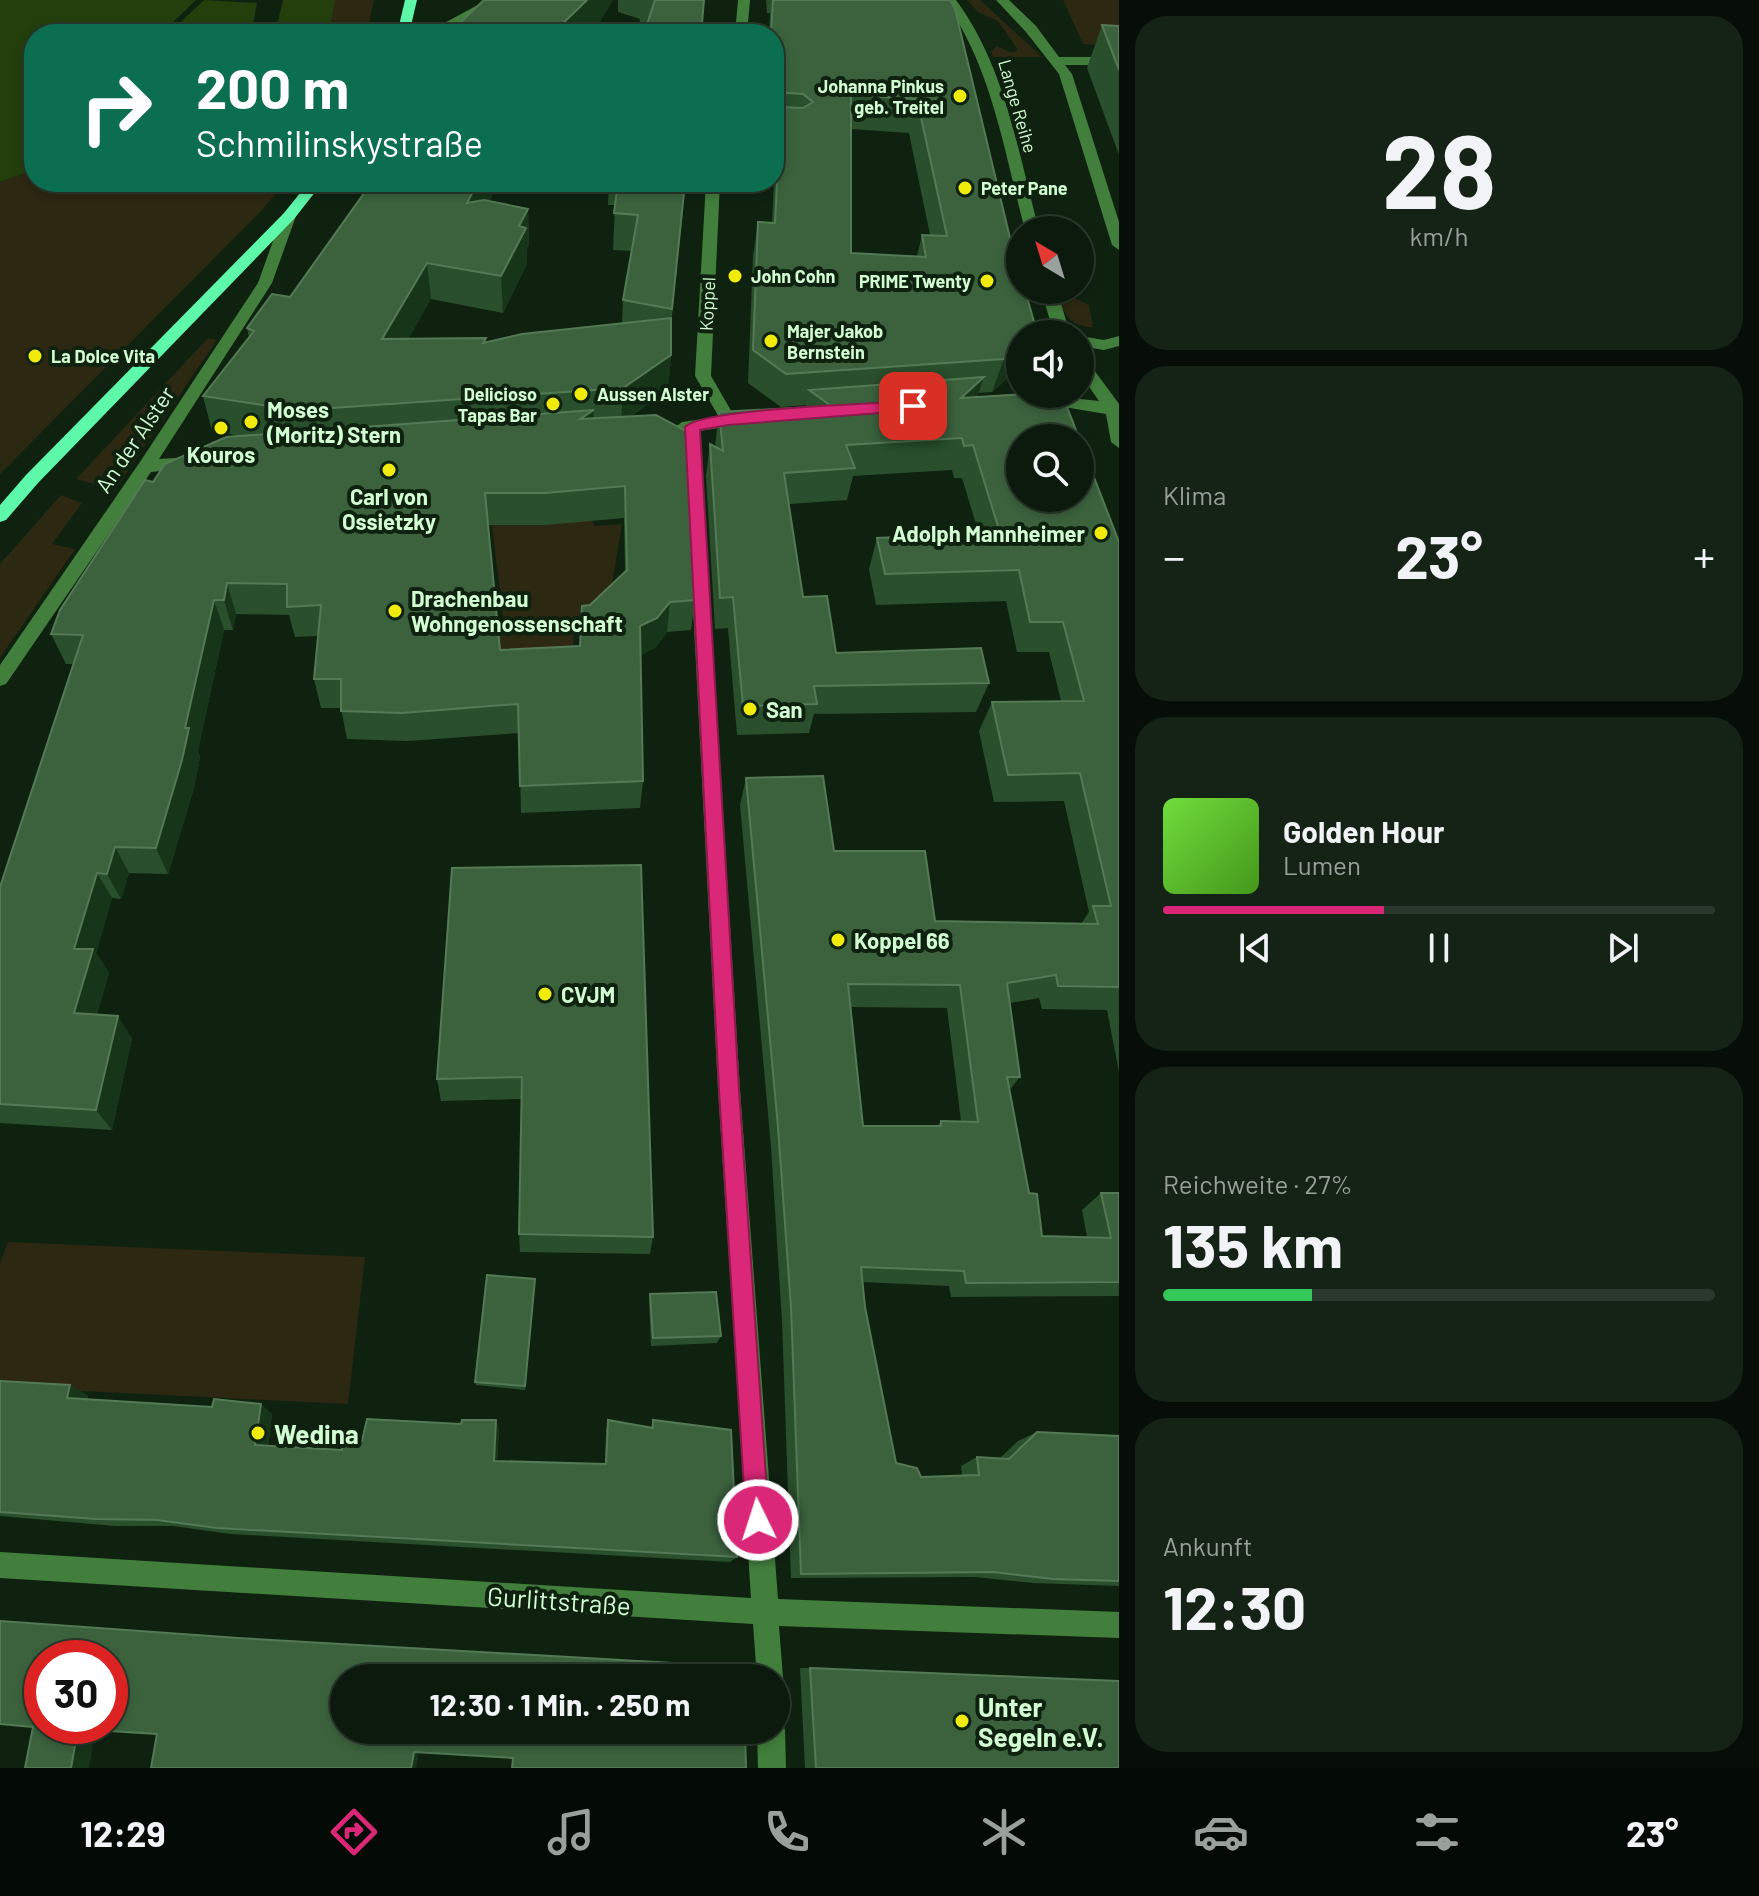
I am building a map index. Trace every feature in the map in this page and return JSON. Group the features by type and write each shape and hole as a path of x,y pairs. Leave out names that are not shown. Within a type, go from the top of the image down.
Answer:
{"main road":[{"path":"405,24 411,0"},
{"name":"An der Alster","path":"0,516 32,479 289,216 308,192"}],"street":[{"path":"452,24 483,10 495,0"},
{"path":"742,24 744,0"},
{"name":"Lange Reihe","path":"950,0 967,23 987,63 1028,216"},
{"name":"Lange Reihe","path":"1002,0 1065,74 1119,245"},
{"path":"1057,61 1119,61"},
{"name":"Koppel","path":"712,192 703,376 728,419"},
{"name":"An der Alster","path":"0,679 146,466 265,283 289,216"},
{"path":"1094,343 1104,345 1119,341"},
{"path":"1094,379 1117,405 1119,442"},
{"path":"1094,403 1117,405"},
{"path":"661,429 759,417"},
{"path":"692,427 729,1090 769,1664"},
{"path":"146,466 209,461"},
{"name":"Gurlittstraße","path":"0,1565 764,1612 1119,1625"},
{"path":"771,1744 772,1768"}],"shaded area":[{"path":"0,0 335,0 331,24 24,24 24,174 0,182"},
{"path":"335,0 374,0 369,24 331,24"},
{"path":"967,0 980,0 1042,57 993,57 991,51 997,46 1012,53 1018,50 998,21 978,12"},
{"path":"1063,0 1119,0 1119,46 1083,44"},
{"path":"24,174 24,192 277,192 0,474 0,182"},
{"path":"1061,304 1089,305 1092,320 1072,320"},
{"path":"208,338 217,340 115,490 76,479"},
{"path":"61,495 82,503 52,544 75,549 0,658 0,564"},
{"path":"589,503 594,526 622,524 608,608 574,627 572,671 342,641 505,631 490,511"},
{"path":"8,1242 365,1257 348,1404 0,1387 0,1263"}],"pier":[{"path":"196,0 204,0 179,24 171,24"},
{"path":"204,0 283,0 277,24 253,24 257,3"}],"building":[{"path":"484,0 587,0 562,24 461,24"},
{"path":"655,0 704,0 702,24 647,24"},
{"path":"773,0 950,0 955,9 1006,221 1006,304 1029,304 1033,320 1006,320 1004,359 786,374 753,350 758,222 775,223 777,192 784,192 784,107 803,108 813,102 803,94 784,93 784,24 772,24","holes":["851,95 917,99 947,236 922,235 926,257 851,253"]},
{"path":"1102,25 1119,26 1119,70"},
{"path":"365,192 473,192 467,203 484,200 528,209 519,226 526,228 501,276 427,263 382,339 486,338 483,343 522,334 671,318 671,355 623,388 273,412 283,408 203,396 254,331 247,328 272,294 290,297"},
{"path":"617,192 684,192 672,309 623,300 638,215 614,213"},
{"path":"984,377 961,398 1006,395 1006,408 1067,408 1074,424 1006,424 1006,512 1094,512 1094,477 1119,542 1119,987 1058,986 1056,975 1007,983 1020,1077 1007,1077 1029,1193 1037,1194 1042,1236 1111,1238 1101,1193 1119,1193 1119,1282 966,1283 964,1271 861,1267 865,1307 896,1463 917,1468 921,1477 979,1475 977,1457 1009,1459 1037,1432 1119,1436 1119,1581 1053,1579 993,1572 801,1574 791,1307 746,778 823,776 834,851 925,851 935,921 1098,924 1093,906 1111,906 1080,773 1008,775 992,702 1084,701 1063,622 1030,622 1019,570 885,574 877,538 1000,533 973,445 964,446 962,438 846,445 855,468 784,473 803,597 827,596 836,653 981,648 989,683 814,686 817,704 743,706 733,597 720,598 710,444 723,451 719,412 831,406 809,390","holes":["848,984 960,985 978,1122 941,1121 941,1126 863,1126"]},
{"path":"594,410 580,419 656,415 686,431 695,600 670,602 657,618 640,626 643,781 520,786 518,704 402,713 341,711 341,679 314,679 321,605 287,607 287,584 227,583 224,600 214,600 185,728 189,728 182,760 156,848 115,847 107,874 97,873 74,949 93,949 74,1013 118,1016 96,1110 0,1104 0,887 83,635 51,634 60,610 145,480 153,482 165,464 226,437","holes":["625,486 627,570 590,605 582,606 580,646 500,650 485,493 545,493"]},
{"path":"641,865 653,1237 519,1234 522,1077 437,1079 452,868"},
{"path":"487,1275 535,1279 525,1386 475,1382"},
{"path":"716,1292 721,1336 653,1338 650,1294"},
{"path":"0,1381 70,1385 67,1398 212,1407 214,1399 261,1404 255,1445 342,1450 343,1439 362,1441 367,1419 461,1424 462,1420 496,1420 494,1461 606,1464 608,1420 653,1428 653,1420 731,1430 737,1557 217,1528 157,1520 0,1512"},
{"path":"0,1621 690,1664 330,1664 330,1744 745,1744 746,1768 512,1768 513,1758 414,1752 411,1768 151,1768 157,1734 128,1732 128,1640 24,1640 24,1726 0,1724"},
{"path":"810,1668 1119,1681 1119,1768 816,1768"},
{"path":"30,1744 75,1744 71,1768 25,1768"}],"place":[{"name":"Johanna Pinkus geb. Treitel","path":"960,96"},
{"name":"Peter Pane","path":"965,188"},
{"name":"John Cohn","path":"735,276"},
{"name":"PRIME Twenty","path":"987,281"},
{"name":"Majer Jakob Bernstein","path":"771,341"},
{"name":"La Dolce Vita","path":"35,356"},
{"name":"Aussen Alster","path":"581,394"},
{"name":"Delicioso Tapas Bar","path":"553,404"},
{"name":"Moses (Moritz) Stern","path":"251,422"},
{"name":"Kouros","path":"221,428"},
{"name":"Carl von Ossietzky","path":"389,470"},
{"name":"Adolph Mannheimer","path":"1101,533"},
{"name":"Drachenbau Wohngenossenschaft","path":"395,611"},
{"name":"San","path":"750,709"},
{"name":"Koppel 66","path":"838,940"},
{"name":"CVJM","path":"545,994"},
{"name":"Wedina","path":"258,1433"},
{"name":"Unter Segeln e.V.","path":"962,1721"}],"route":[{"path":"758,1520 729,1090 692,427 728,419 913,406"}]}
